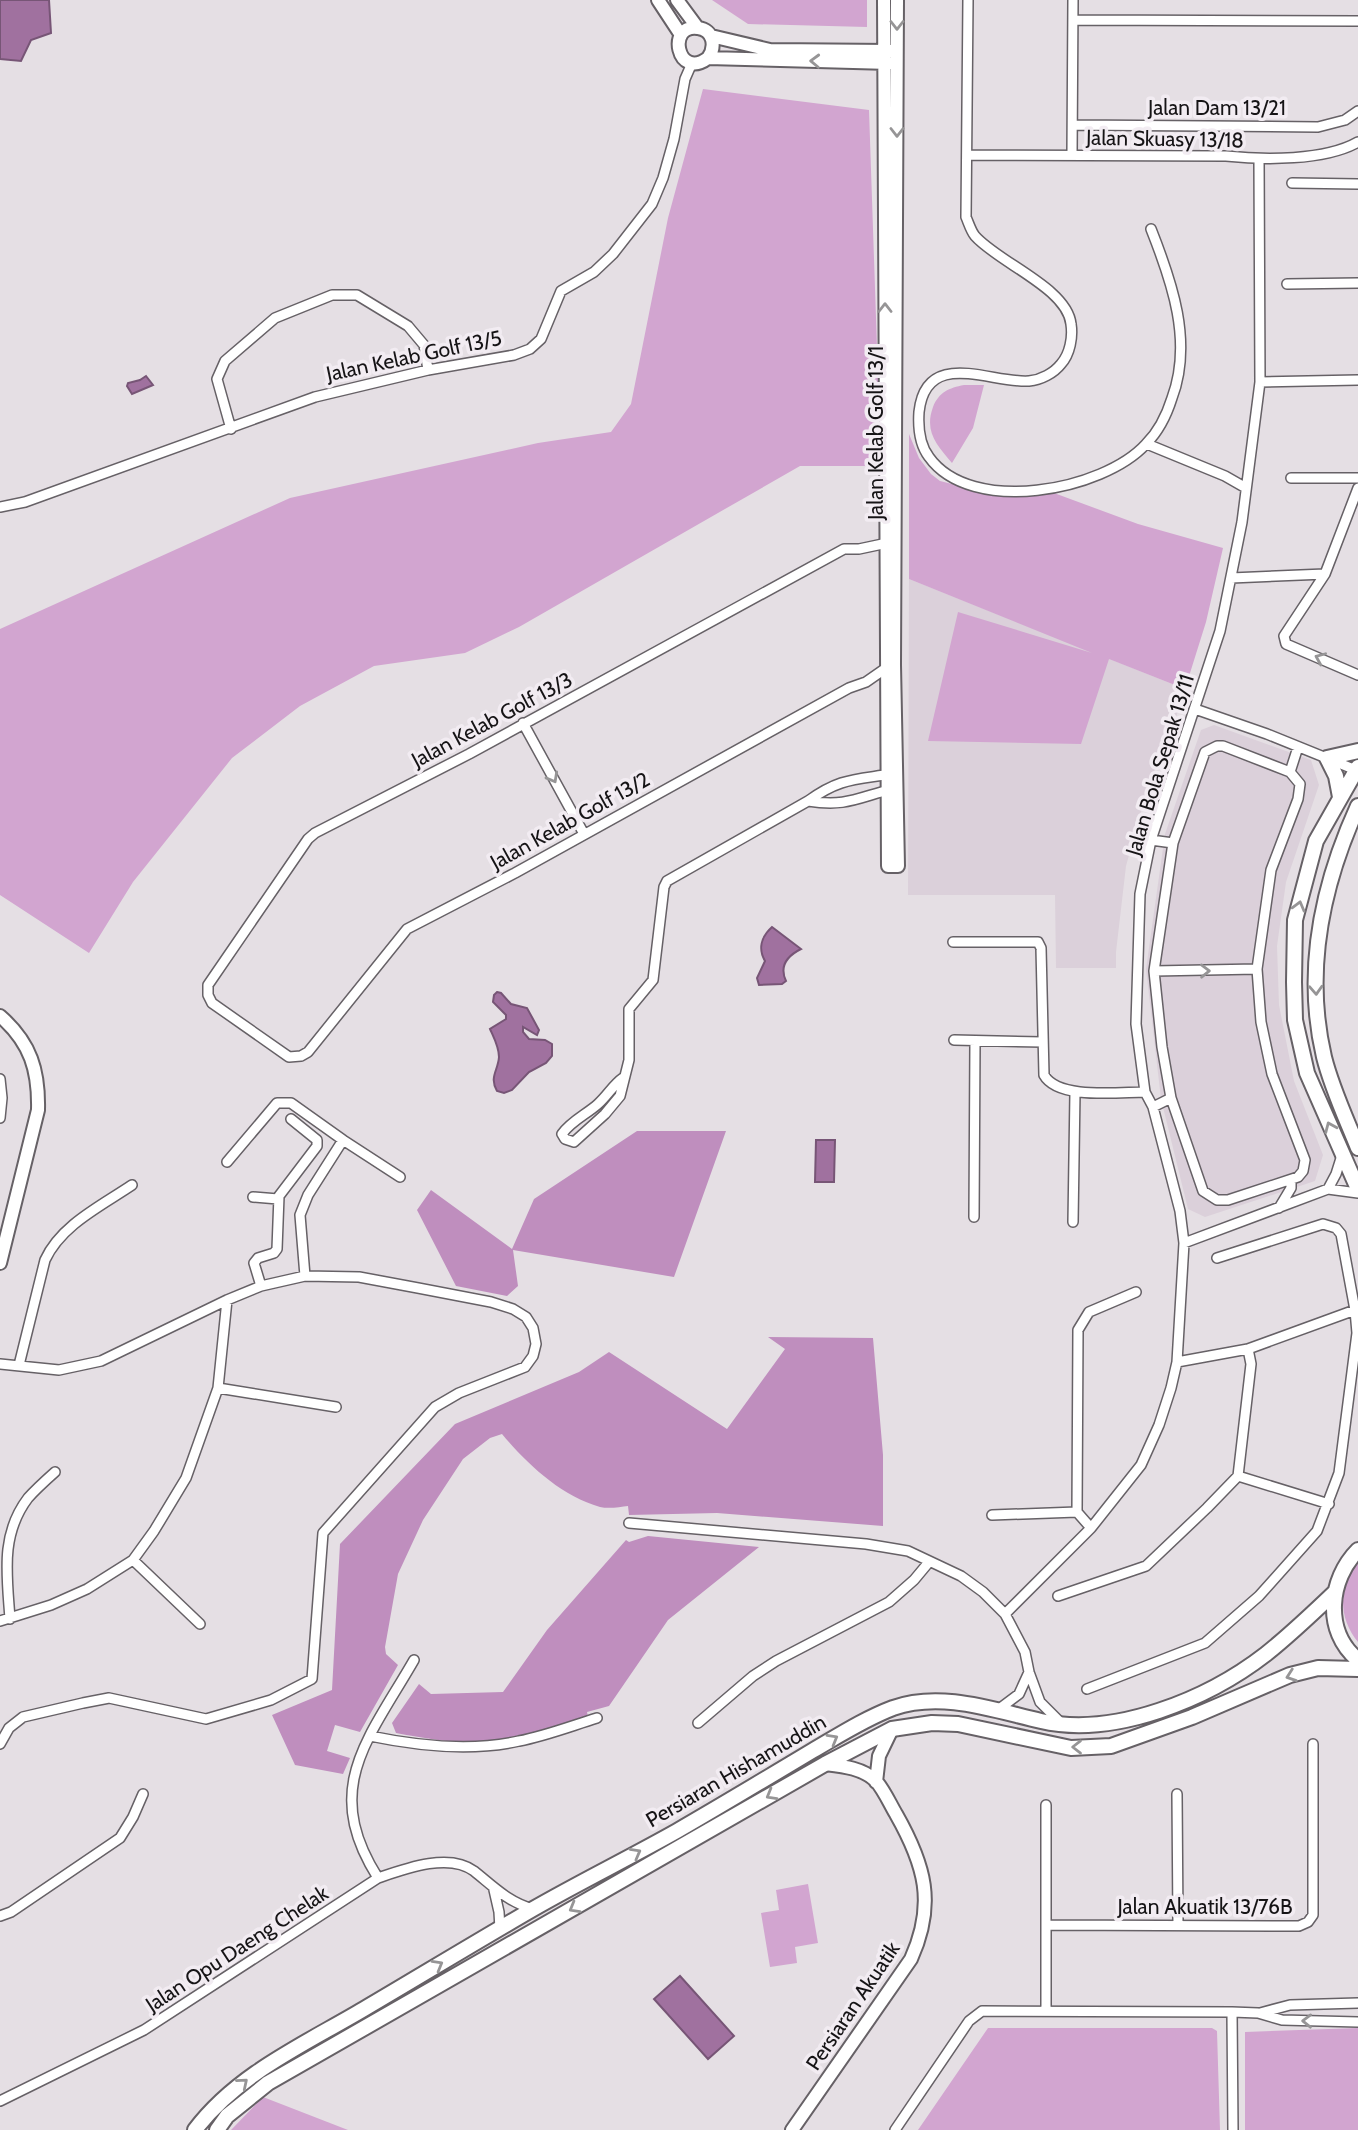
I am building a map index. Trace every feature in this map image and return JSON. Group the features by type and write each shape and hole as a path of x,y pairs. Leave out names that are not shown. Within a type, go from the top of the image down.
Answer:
{"main road":[{"path":"1340,797 1336,776 1327,758 1358,751"},
{"path":"1357,771 1316,841 1295,920 1294,982 1295,1020 1307,1073 1358,1191"},
{"path":"1358,806 1340,844 1323,908 1315,967 1318,1021 1324,1057 1334,1090 1358,1148"},
{"path":"1358,1550 1339,1575 1334,1593 1334,1615 1340,1637 1358,1660"},
{"name":"Persiaran Hishamuddin","path":"195,2130 207,2113 254,2074 533,1909 677,1831 855,1726 894,1708 914,1703 938,1702 969,1703 1064,1725 1111,1724 1144,1716 1227,1680 1264,1656 1334,1593"},
{"name":"Persiaran Hishamuddin","path":"216,2130 227,2116 268,2083 825,1764 892,1730 932,1723 958,1724 1071,1748 1111,1746 1192,1717 1290,1675 1318,1668 1358,1669"}],"street":[{"path":"658,0 681,35"},
{"path":"677,0 697,27 711,36 713,47 708,58"},
{"path":"884,0 890,57"},
{"path":"890,57 897,0"},
{"path":"968,0 967,217 973,234 1002,259 1048,290 1067,310 1071,337 1067,358 1055,371 1030,381 966,372 947,373 934,382 924,394 919,410 919,434 927,456 940,469 977,487 1033,491 1061,487 1112,469 1147,444 1161,424 1173,397 1179,369 1180,339 1178,312 1168,273 1151,229"},
{"path":"1073,0 1073,155"},
{"path":"1073,20 1358,21"},
{"path":"697,27 685,31 678,40 682,57 692,63 708,58 890,57"},
{"path":"711,36 770,50 890,57"},
{"name":"Jalan Kelab Golf 13/5","path":"679,51 685,79"},
{"name":"Jalan Kelab Golf 13/1","path":"890,57 892,789 898,866"},
{"name":"Jalan Kelab Golf 13/5","path":"0,507 25,502 315,397 428,370 514,355 530,349 541,338 561,291 594,272 613,254 652,204 663,178 674,139 685,79 692,63"},
{"name":"Jalan Dam 13/21","path":"1073,125 1318,127 1345,120 1358,111"},
{"name":"Jalan Skuasy 13/18","path":"968,155 1226,156 1259,159 1333,152 1358,142"},
{"name":"Jalan Bola Sepak 13/11","path":"1005,1614 1091,1528 1141,1465 1159,1425 1177,1362 1184,1243 1180,1211 1153,1107 1145,1092 1136,1024 1140,894 1151,840 1220,631 1246,488 1260,382 1259,159"},
{"path":"1292,183 1358,184"},
{"path":"1286,284 1358,284"},
{"path":"231,429 218,379 225,361 275,318 332,295 357,295 408,326 424,345 428,370"},
{"path":"1260,382 1358,380"},
{"path":"1147,444 1246,488"},
{"path":"1291,478 1358,478"},
{"path":"1358,488 1325,574 1284,636 1286,644 1358,675"},
{"name":"Jalan Kelab Golf 13/3","path":"301,1056 289,1057 212,1003 208,995 208,985 314,833 844,549 859,549 890,542"},
{"path":"1231,578 1325,574"},
{"name":"Jalan Kelab Golf 13/2","path":"301,1056 308,1052 407,929 849,688 866,682 891,666"},
{"path":"1195,709 1357,771"},
{"path":"523,723 584,834"},
{"path":"1223,746 1290,772 1300,784 1300,792 1271,870 1257,969 1261,1022 1272,1074 1305,1160 1303,1171 1298,1177 1228,1200 1217,1200 1203,1191 1171,1098 1162,1047 1154,971 1173,843 1205,752 1223,746"},
{"path":"1290,772 1298,747"},
{"path":"623,1078 596,1106 566,1128 562,1134 565,1139 574,1142 605,1114 620,1096 629,1060 629,1009 653,980 664,887 667,881 808,802 829,787 849,780 892,774"},
{"path":"808,802 849,803 892,789"},
{"path":"1151,840 1173,843"},
{"path":"953,942 1038,942 1041,948 1044,1075 1048,1083 1075,1092 1145,1092"},
{"path":"1154,971 1257,969"},
{"path":"0,1016 26,1046 36,1068 39,1090 38,1110 1,1255"},
{"path":"954,1040 1042,1042"},
{"path":"974,1217 975,1041"},
{"path":"0,1079 0,1118"},
{"path":"1073,1222 1075,1092"},
{"path":"1153,1107 1171,1098"},
{"path":"227,1162 277,1103 291,1102 400,1178"},
{"path":"261,1286 254,1263 258,1258 274,1253 277,1249 278,1199 317,1146 317,1140 291,1119"},
{"path":"306,1276 300,1216 308,1195 343,1140"},
{"path":"1328,1189 1342,1154"},
{"path":"1279,1208 1291,1188 1291,1180"},
{"path":"19,1365 45,1260 51,1246 61,1234 132,1185"},
{"path":"1184,1243 1328,1189 1358,1191"},
{"path":"253,1197 278,1199"},
{"path":"1087,1689 1205,1643 1259,1596 1317,1531 1339,1473 1357,1333 1341,1234 1329,1224 1324,1224 1217,1258"},
{"path":"0,1364 59,1370 101,1361 226,1300 261,1286 306,1276 359,1277 491,1302 513,1309 526,1317 533,1328 536,1344 533,1356 525,1367 459,1393 435,1407 323,1533 312,1679 271,1700 205,1719 109,1698 83,1703 23,1717 9,1728 0,1744"},
{"path":"1091,1528 1077,1512 1078,1330 1089,1312 1136,1293"},
{"path":"55,1472 27,1499 11,1528 6,1543 5,1620 87,1590 133,1560 162,1519 186,1478 218,1388 226,1300"},
{"path":"1177,1362 1248,1349 1355,1310"},
{"path":"1058,1596 1146,1566 1238,1475 1251,1364 1248,1349"},
{"path":"218,1388 336,1407"},
{"path":"1238,1475 1328,1504"},
{"path":"992,1515 1077,1512"},
{"path":"629,1523 866,1544 908,1552 961,1576 984,1591 1005,1614 1025,1652 1040,1702 1064,1725"},
{"path":"133,1560 201,1624"},
{"path":"698,1723 765,1669 806,1644 889,1602 914,1580 929,1562"},
{"path":"378,1878 355,1833 350,1800 355,1768 370,1736 414,1660"},
{"path":"999,1709 1019,1694 1029,1672"},
{"path":"370,1736 404,1743 474,1747 519,1741 597,1718"},
{"path":"825,1764 855,1769 876,1782 879,1756 892,1730"},
{"name":"Jalan Akuatik 13/76B","path":"1048,1925 1299,1926 1308,1922 1312,1915 1313,1744"},
{"name":"Persiaran Akuatik","path":"792,2130 911,1959 923,1930 926,1907 923,1880 916,1855 876,1782"},
{"path":"0,1916 11,1912 120,1838 134,1817 143,1794"},
{"path":"1177,1794 1178,1925"},
{"path":"1046,1805 1046,2011"},
{"name":"Jalan Opu Daeng Chelak","path":"0,2101 144,2031 378,1878 434,1863 458,1865 471,1869 494,1889 520,1905 533,1909"},
{"path":"494,1889 500,1929"},
{"path":"1258,2013 1290,2005 1358,2003"},
{"path":"896,2130 975,2015 982,2011 1232,2012 1258,2013 1282,2020 1358,2022"},
{"path":"1232,2012 1233,2130"}],"shaded area":[{"path":"0,0 49,0 51,33 31,40 21,61 0,59"},
{"path":"712,0 867,0 867,27 748,24"},
{"path":"703,89 869,110 881,466 800,466 519,627 465,653 374,666 300,706 232,758 133,882 89,953 0,895 0,629 290,498 538,443 611,432 631,404 668,218"},
{"path":"146,376 153,385 132,394 128,383"},
{"path":"964,385 984,385 973,428 952,463 934,438 931,416 935,402 941,394"},
{"path":"909,434 919,458 940,481 976,490 1004,493 1054,493 1138,524 1223,548 1206,622 1185,689 1109,659 1081,744 928,741 958,612 1092,653 909,579"},
{"path":"909,579 1185,689 1172,730 1149,783 1126,866 1116,968 1056,968 1055,895 908,895"},
{"path":"1214,725 1311,760 1319,785 1286,882 1277,946 1279,1005 1294,1081 1323,1155 1315,1181 1205,1217 1188,1209 1161,1099 1146,969 1165,834 1201,730"},
{"path":"772,927 801,949 792,955 784,966 786,981 782,984 759,985 757,978 765,961 762,943"},
{"path":"497,992 511,1004 527,1008 539,1030 537,1035 523,1027 523,1032 529,1039 545,1040 552,1044 552,1056 546,1063 529,1072 512,1090 504,1093 497,1091 494,1082 499,1053 490,1029 506,1019 506,1015 493,1002"},
{"path":"637,1131 726,1131 674,1277 513,1250 518,1286 507,1296 456,1286 417,1210 431,1190 512,1249 534,1199"},
{"path":"816,1140 835,1140 834,1182 815,1182"},
{"path":"768,1337 873,1338 883,1455 883,1526 717,1513 629,1515 628,1506 600,1507 572,1495 546,1478 522,1457 502,1434 490,1438 463,1459 423,1520 398,1574 385,1647 386,1654 398,1665 360,1732 335,1725 327,1751 350,1758 343,1774 295,1765 272,1715 332,1690 340,1544 455,1424 579,1372 609,1352 727,1429 785,1349"},
{"path":"648,1536 759,1547 668,1620 609,1706 587,1712 588,1717 535,1733 495,1741 449,1741 396,1733 392,1723 419,1684 431,1694 503,1692 547,1630 626,1540 629,1542"},
{"path":"1358,1562 1358,1642 1347,1623 1343,1602 1347,1581"},
{"path":"808,1884 818,1943 795,1947 797,1963 770,1967 761,1913 779,1910 776,1890"},
{"path":"680,1976 734,2036 708,2059 654,1999"},
{"path":"988,2028 1212,2028 1217,2031 1220,2130 918,2130"},
{"path":"1358,2028 1358,2130 1245,2130 1245,2032"},
{"path":"263,2097 348,2130 231,2130"}]}
